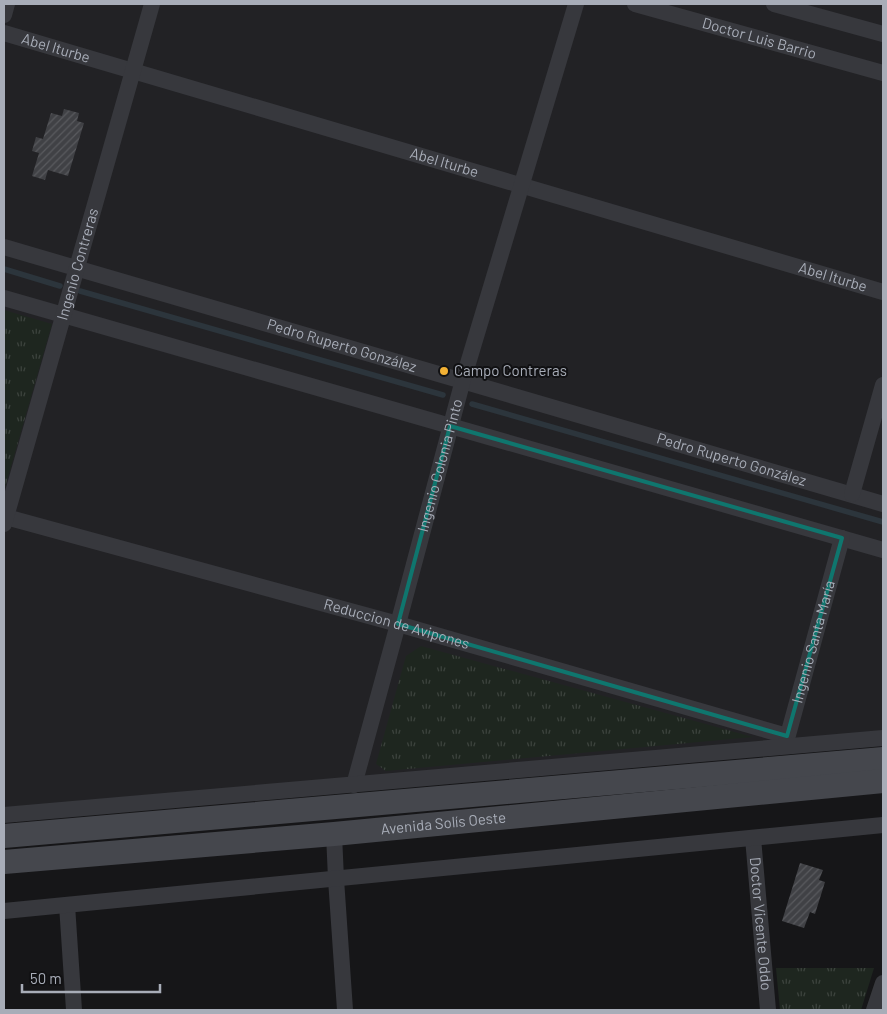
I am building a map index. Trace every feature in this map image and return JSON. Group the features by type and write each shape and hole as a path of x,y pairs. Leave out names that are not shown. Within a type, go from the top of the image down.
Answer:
{"main road":[{"name":"Avenida Solís Oeste","path":"4,836 883,759"},
{"name":"Avenida Solís Oeste","path":"4,862 334,834 883,781"}],"street":[{"path":"4,15 7,4"},
{"name":"Ingenio Contreras","path":"5,520 152,4"},
{"name":"Ingenio Colonia Pinto","path":"354,785 463,380 576,4"},
{"name":"Doctor Luis Barrio","path":"635,4 883,73"},
{"path":"782,5 883,34"},
{"name":"Abel Iturbe","path":"4,33 883,292"},
{"name":"Pedro Ruperto González","path":"4,247 883,504"},
{"path":"4,298 883,550"},
{"path":"852,494 883,385"},
{"name":"Reduccion de Avipones","path":"5,520 398,624 786,742"},
{"name":"Ingenio Santa María","path":"786,742 842,538"},
{"path":"4,815 354,785 786,742 883,738"},
{"path":"4,911 883,825"},
{"path":"334,834 345,1010"},
{"name":"Doctor Vicente Oddo","path":"753,838 768,1010"},
{"path":"67,905 74,1010"},
{"path":"874,1010 883,983"}],"highlighted area":[{"path":"450,426 842,538 787,736 398,624"}],"shaded area":[{"name":"Campo Contreras","path":"4,4 883,4 883,738 4,822"}],"green space":[{"path":"4,310 52,324 4,491"},
{"path":"421,646 753,737 386,771 376,764 406,656"},
{"path":"776,968 874,968 861,1010 780,1010"}],"building":[{"path":"64,109 79,113 77,121 84,123 68,176 48,170 45,180 32,176 39,153 32,151 36,137 43,139 51,113 62,116"},
{"path":"800,863 823,870 819,880 825,882 815,914 810,912 804,928 782,921"}],"waterway":[{"path":"4,269 60,286"},
{"path":"80,291 443,395"},
{"path":"472,404 883,522"}],"place":[{"name":"Campo Contreras","path":"444,371"}]}
